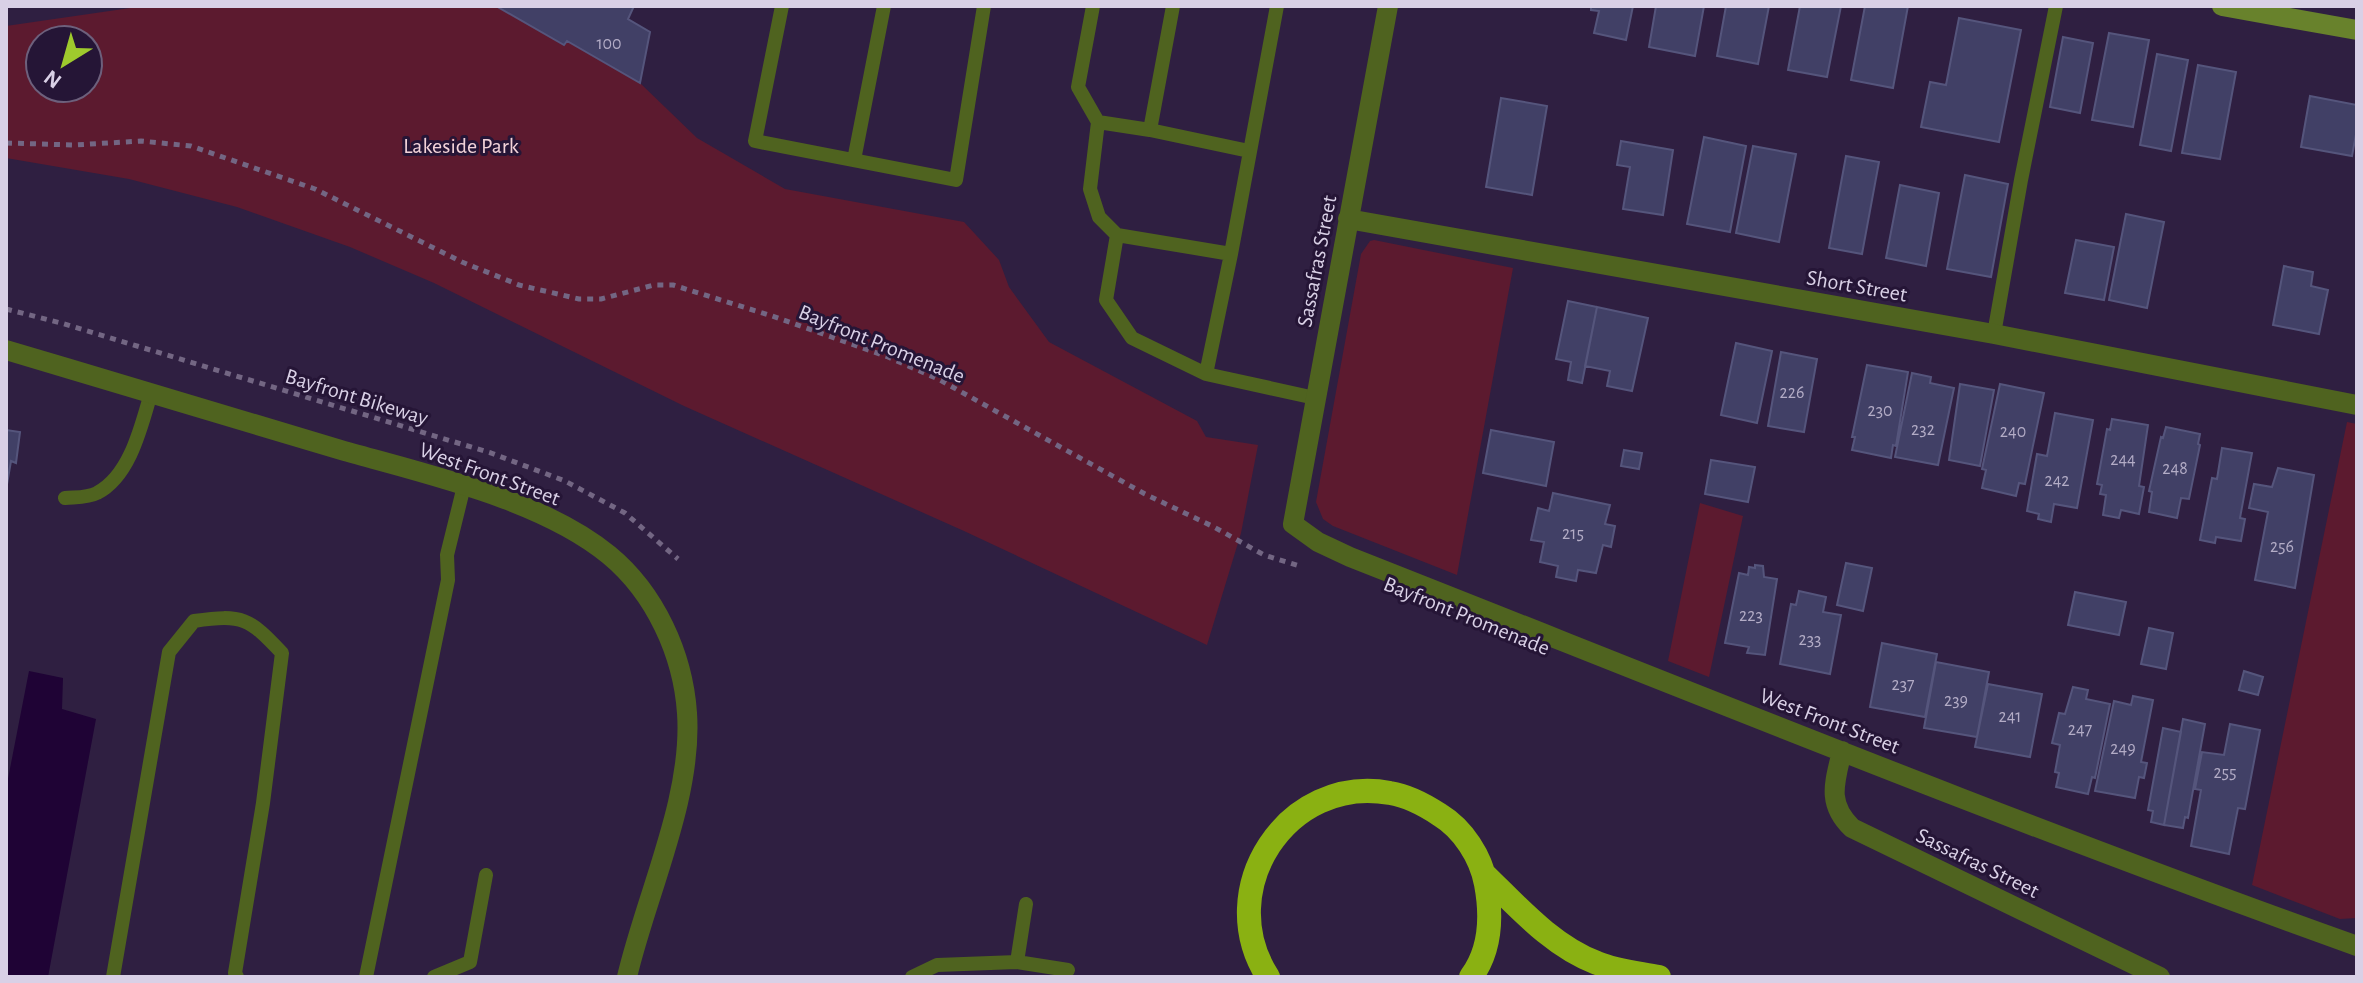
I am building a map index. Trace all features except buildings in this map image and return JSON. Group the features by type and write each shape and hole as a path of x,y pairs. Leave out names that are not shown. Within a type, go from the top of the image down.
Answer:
{"highway":[{"path":"1261,972 1249,930 1249,897 1257,865 1274,837 1297,815 1326,799 1357,792 1390,793 1421,803 1448,820 1470,845 1484,874 1490,906 1488,939 1471,977"},
{"path":"1484,874 1533,922 1567,947 1597,964 1659,977"}],"street":[{"name":"Sassafras Street","path":"1293,524 1388,6"},
{"path":"2222,6 2357,30"},
{"name":"Short Street","path":"1348,219 1994,334 2357,405"},
{"name":"West Front Street","path":"6,350 464,486 560,523 609,555 643,591 669,636 682,676 687,714 687,751 675,812 637,934 627,977"},
{"name":"West Front Street","path":"1293,524 1318,542 1350,557 1842,751 2357,946"},
{"name":"Sassafras Street","path":"1842,751 1835,803 1844,821 1852,828 2160,977"}],"lane":[{"path":"782,6 755,141 956,180 984,6"},
{"path":"854,160 884,6"},
{"path":"1093,6 1078,87 1098,122 1090,189 1099,217 1117,235 1231,254"},
{"path":"1150,130 1173,6"},
{"path":"1206,374 1277,6"},
{"path":"1994,334 2056,6"},
{"path":"1098,122 1249,151"},
{"path":"1117,235 1106,300 1132,338 1206,374 1315,398"},
{"path":"65,498 95,495 119,476 143,423 151,393"},
{"path":"366,977 448,580 447,555 464,486"},
{"path":"113,977 169,652 194,621 224,617 255,624 282,653 263,803 235,973 237,977"},
{"path":"434,977 470,962 486,875"},
{"path":"1017,962 1026,904"},
{"path":"912,977 937,965 1017,962 1068,970"}],"path":[{"name":"Bayfront Promenade","path":"6,143 75,145 141,141 191,146 315,189 462,262 519,285 579,299 601,299 654,285 673,285 758,312 888,357 938,379 1145,494 1264,555 1308,569"},
{"name":"Bayfront Bikeway","path":"6,309 491,453 565,481 625,513 678,559"}],"green space":[{"name":"Lakeside Park","path":"144,6 496,6 564,45 567,41 640,83 697,138 785,189 964,222 999,260 1009,287 1049,342 1197,421 1206,437 1258,445 1241,533 1207,645 964,531 684,406 434,283 350,247 237,207 129,179 6,158 6,26"},
{"path":"1374,240 1513,268 1457,575 1333,526 1323,519 1316,502 1361,254"},
{"path":"2347,422 2357,424 2357,918 2340,919 2252,885"},
{"path":"1700,503 1743,516 1709,677 1668,661"}],"shaded area":[{"path":"29,671 63,678 62,709 96,719 48,977 6,977 6,789"}]}
